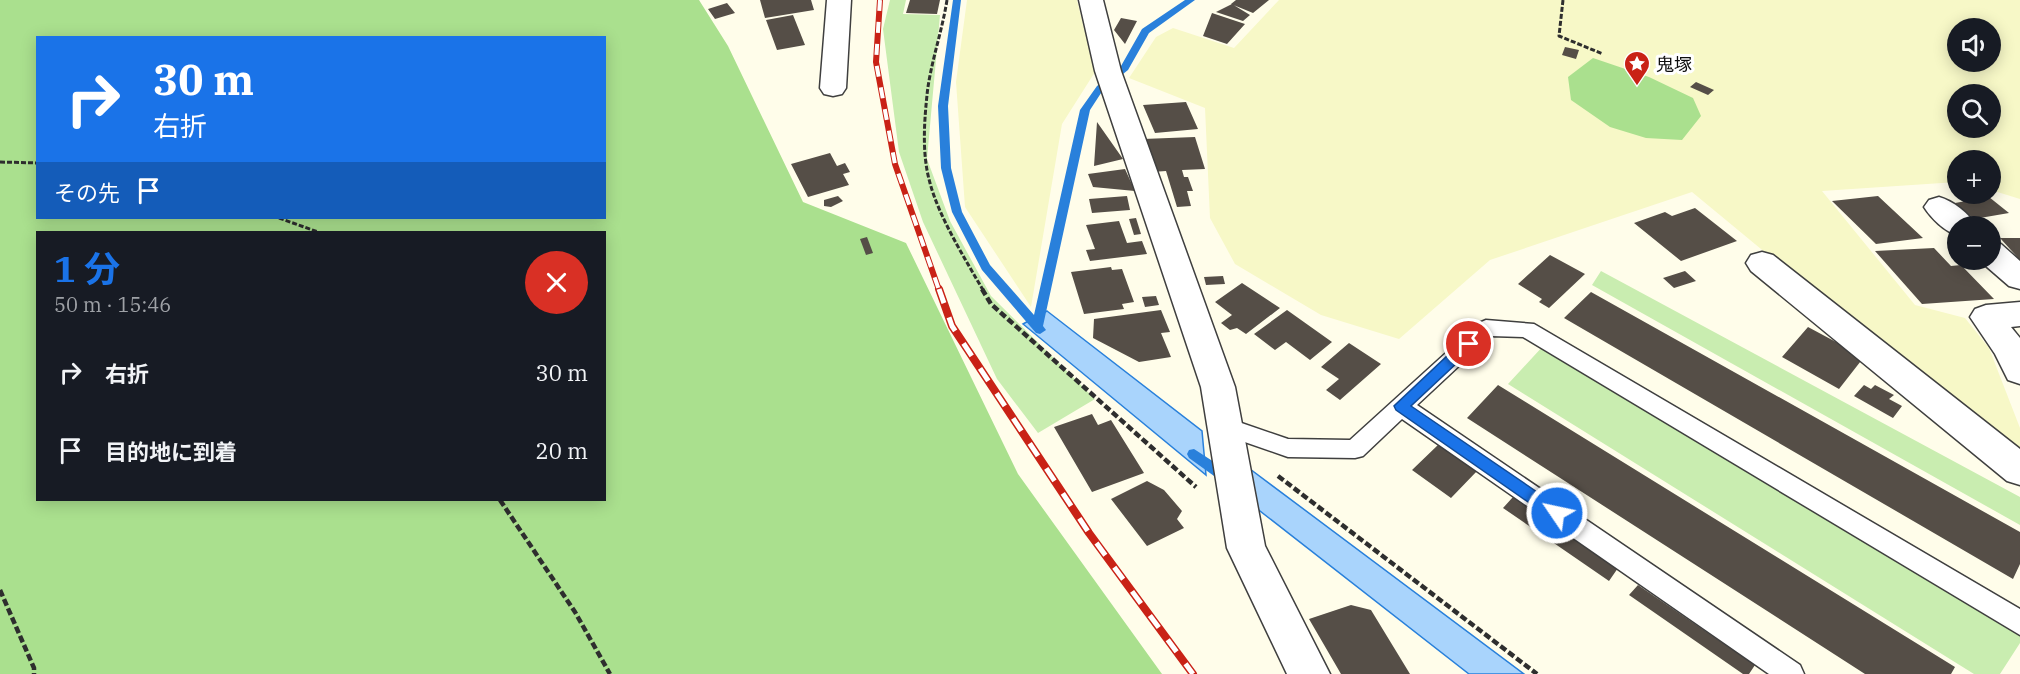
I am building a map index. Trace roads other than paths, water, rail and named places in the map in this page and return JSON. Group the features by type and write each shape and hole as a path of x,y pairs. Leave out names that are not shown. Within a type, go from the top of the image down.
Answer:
{"street":[{"path":"833,88 839,0"},
{"path":"1091,0 1111,80 1218,387 1246,548 1309,674"},
{"path":"1939,207 1949,216"},
{"path":"1762,262 2020,470"},
{"path":"2001,262 2020,278"},
{"path":"2020,314 1986,317 2009,348 2020,370"}],"lane":[{"path":"1227,441 1288,448 1355,449 1486,328 1527,328 2020,623"},
{"path":"1401,406 1791,674"}],"water":[{"path":"1047,311 1202,431 1206,475 1023,324"},
{"path":"1250,469 1524,674 1469,674 1251,504"}],"waterway":[{"path":"957,0 943,106 946,168 957,212 986,267 1040,330"},
{"path":"1037,326 1085,110 1100,88 1125,68 1145,31 1191,0"},
{"path":"1194,454 1226,477"}],"railway":[{"path":"880,0 876,62 895,164 939,290"},
{"path":"939,289 952,326 1089,533 1193,674"}],"place":[{"name":"鬼塚","path":"1637,87"}]}
